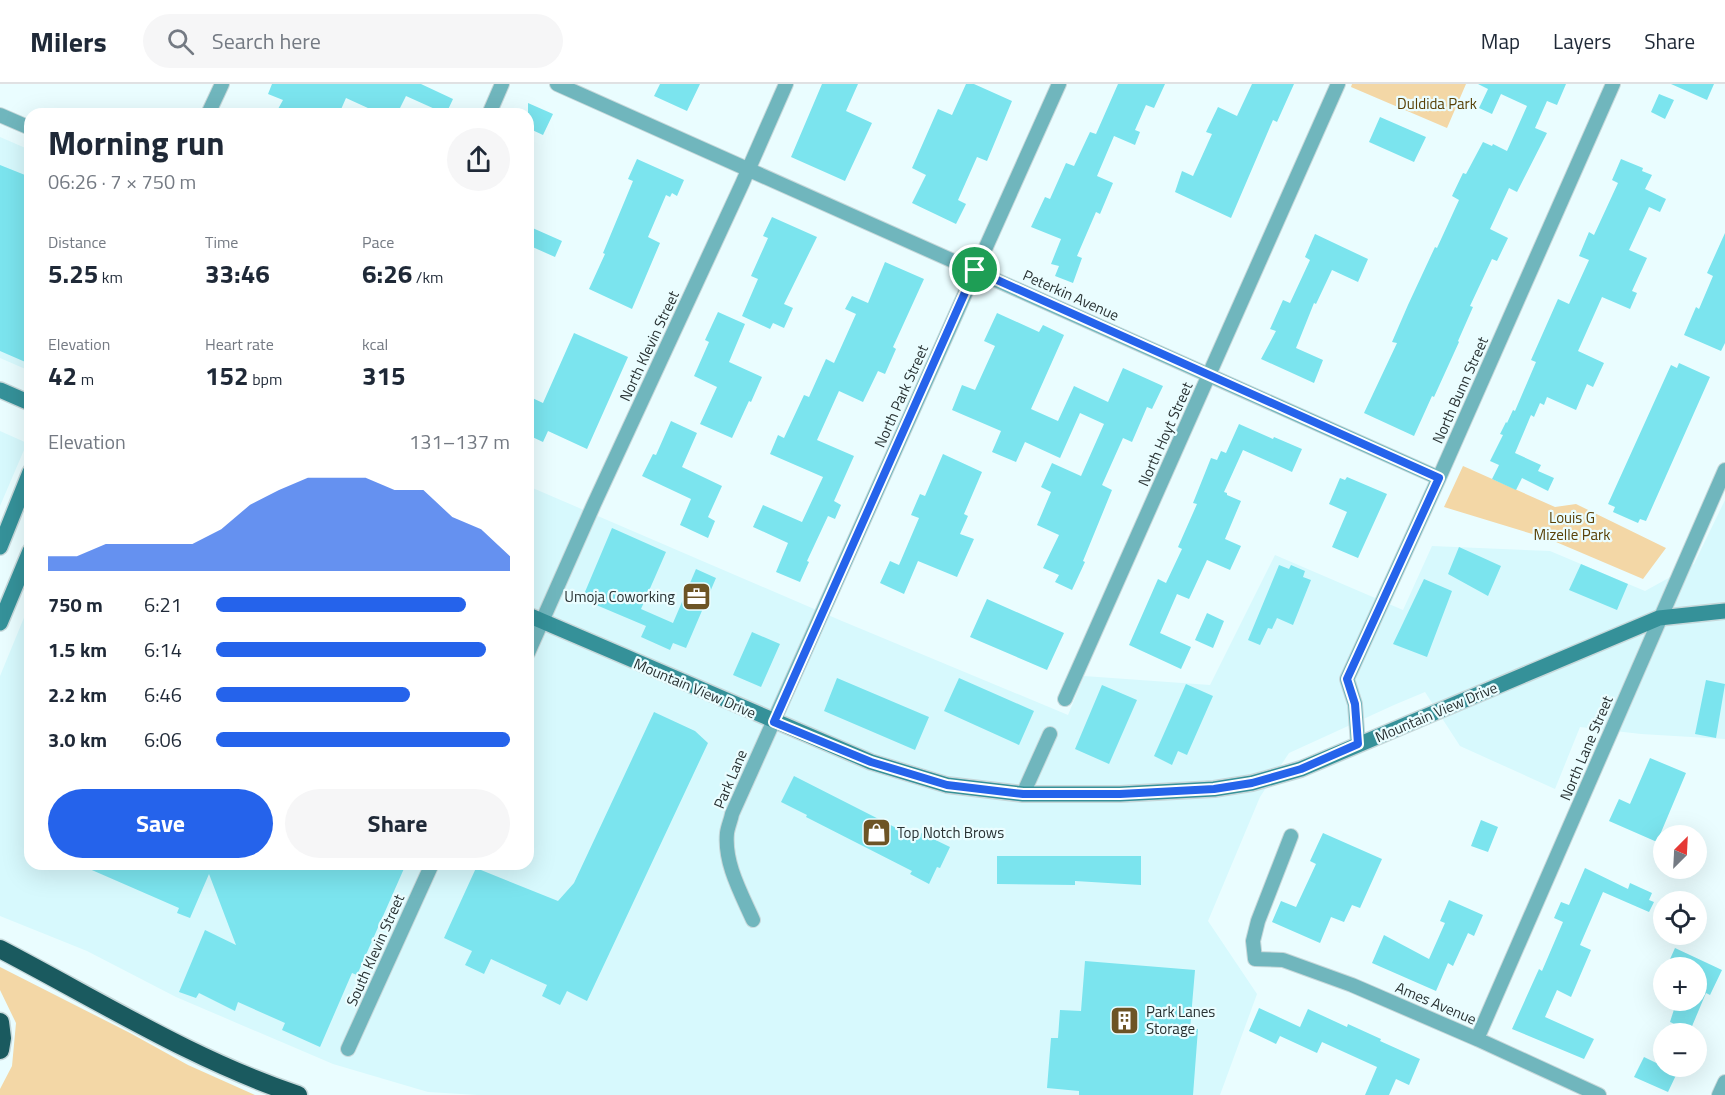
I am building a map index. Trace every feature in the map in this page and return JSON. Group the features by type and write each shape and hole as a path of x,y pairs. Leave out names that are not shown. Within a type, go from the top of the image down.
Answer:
{"highway":[{"path":"0,949 181,1047 298,1095"},
{"path":"0,1022 2,1038 0,1050"}],"street":[{"path":"211,108 222,84"},
{"path":"492,108 502,84"},
{"name":"Peterkin Avenue","path":"557,84 1439,478"},
{"name":"North Klevin Street","path":"535,618 786,84"},
{"name":"North Park Street","path":"774,722 1059,84"},
{"name":"North Hoyt Street","path":"1065,699 1338,84"},
{"name":"North Bunn Street","path":"1358,744 1355,704 1347,679 1439,478 1613,84"},
{"path":"0,115 24,125"},
{"path":"0,390 24,400"},
{"name":"North Lane Street","path":"1477,1039 1725,470"},
{"path":"0,547 24,487"},
{"path":"0,623 24,565"},
{"name":"Mountain View Drive","path":"535,618 871,762 947,785 1023,794 1120,794 1214,789 1252,783 1301,769 1659,618 1725,611"},
{"name":"Park Lane","path":"753,920 734,876 728,854 727,833 732,814 774,722"},
{"path":"1023,794 1050,734"},
{"name":"Ames Avenue","path":"1291,836 1258,921 1253,941 1255,959 1283,960 1352,985 1599,1095"},
{"name":"South Klevin Street","path":"348,1049 429,870"},
{"path":"1719,1095 1725,1082"}],"shaded area":[{"path":"0,137 24,147 24,368 0,358"},
{"path":"0,431 24,442 24,450 0,506"},
{"path":"534,489 1068,715 1084,676 1210,685 1275,555 1403,610 1432,546 1550,551 1645,591 1694,564 1725,500 1725,739 1641,734 1580,727 1555,789 1460,746 1425,692 1289,753 1260,797 1208,921 1257,994 1220,1095 478,1095 428,1092 333,1064 176,997 87,951 0,916 0,676 24,618 24,870 534,870"}],"green space":[{"name":"Duldida Park","path":"1352,84 1466,84 1447,128 1351,87"},
{"name":"Louis G Mizelle Park","path":"1463,466 1555,507 1576,504 1666,548 1643,579 1549,539 1444,507"},
{"path":"0,967 188,1065 255,1095 0,1095 0,1089 12,1066 16,1023 0,990"}],"building":[{"path":"272,84 421,84 453,99 449,108 433,108 406,96 400,108 368,108 346,98 342,108 279,108 283,100 268,94"},
{"path":"660,84 700,84 687,111 654,96"},
{"path":"822,84 858,84 846,111 872,123 845,181 791,157"},
{"path":"966,84 974,84 1012,101 987,161 977,157 958,200 966,204 956,224 912,203 926,175 912,168 938,109 952,115"},
{"path":"1118,84 1165,84 1154,108 1146,105 1135,130 1140,132 1135,145 1114,136 1097,176 1113,183 1100,214 1096,212 1077,256 1082,258 1073,283 1055,276 1059,266 1051,264 1061,239 1031,227 1045,197 1050,199 1066,163 1074,166 1090,132 1096,134"},
{"path":"1252,84 1294,84 1277,122 1273,120 1231,218 1175,192 1182,171 1193,176 1212,134 1206,132 1218,107 1237,116"},
{"path":"1478,84 1566,84 1557,105 1547,101 1535,128 1547,133 1517,192 1509,188 1490,229 1508,238 1497,261 1492,259 1470,306 1473,307 1459,342 1414,436 1364,413 1397,343 1392,342 1408,305 1459,200 1452,196 1463,173 1466,174 1483,142 1507,151 1527,106 1501,94 1492,114 1479,108 1488,89"},
{"path":"1671,84 1714,84 1707,100"},
{"path":"1659,94 1674,100 1665,119 1651,112"},
{"path":"528,103 553,114 543,135 534,131 534,108 528,108"},
{"path":"1380,117 1426,137 1414,162 1369,142"},
{"path":"637,159 684,180 677,196 672,193 670,197 666,195 648,237 660,243 632,309 589,289 633,181 628,179"},
{"path":"1621,159 1643,168 1642,171 1652,175 1645,189 1666,199 1660,212 1649,207 1629,250 1647,258 1632,291 1637,293 1630,309 1602,297 1578,351 1604,363 1593,387 1587,384 1576,410 1547,397 1544,405 1540,403 1534,417 1531,415 1515,453 1541,465 1538,471 1554,478 1548,491 1522,478 1516,490 1492,479 1499,465 1490,461 1503,435 1500,434 1513,410 1515,411 1536,362 1531,360 1558,299 1569,304 1589,260 1579,256 1589,232 1594,235 1618,183 1612,180"},
{"path":"0,165 24,175 24,361 0,351"},
{"path":"772,217 817,237 784,304 793,308 784,328 773,323 770,329 742,316 758,279 751,276 768,238 763,236"},
{"path":"534,229 562,241 555,257 534,248"},
{"path":"1725,233 1725,343 1721,351 1684,335 1696,307 1699,309 1713,276 1707,273"},
{"path":"1315,234 1368,259 1358,282 1332,270 1316,304 1314,303 1296,348 1323,360 1314,383 1261,359 1276,331 1270,329 1283,300 1290,303 1310,260 1305,257"},
{"path":"885,262 924,279 893,347 896,349 885,374 878,371 863,402 839,391 817,440 854,456 834,501 841,505 835,519 828,516 800,582 776,572 788,543 753,527 763,505 802,522 823,477 770,454 778,435 784,438 804,395 809,397 826,359 834,363 856,314 845,309 852,296 868,303"},
{"path":"718,312 745,324 729,362 762,377 732,438 700,424 717,387 694,376 709,342 705,340"},
{"path":"997,313 1039,332 1043,325 1064,335 1031,409 1058,421 1074,386 1108,402 1123,368 1163,386 1152,409 1147,407 1132,442 1123,438 1102,485 1112,490 1072,590 1055,582 1059,575 1043,568 1059,535 1037,525 1051,492 1041,487 1052,463 1081,476 1104,424 1080,413 1060,458 1025,442 1016,462 992,452 1001,431 952,410 962,385 975,390 995,346 984,341"},
{"path":"574,333 628,357 587,449 548,431 543,442 534,438 534,399 543,403"},
{"path":"1679,363 1710,377 1646,521 1640,519 1638,523 1613,512 1615,507 1608,504 1671,365 1677,368"},
{"path":"671,421 697,433 682,467 722,486 708,517 715,521 708,538 680,525 691,499 642,476 653,454 656,455"},
{"path":"1239,424 1302,449 1292,472 1243,450 1224,492 1241,501 1225,539 1241,546 1230,570 1207,560 1189,599 1177,594 1160,633 1191,647 1181,669 1129,645 1158,579 1166,583 1182,549 1178,547 1197,504 1193,503 1211,458 1217,460 1221,451 1226,453"},
{"path":"943,454 982,472 964,514 968,516 960,534 974,539 957,577 918,561 904,594 880,583 890,561 899,565 919,518 911,515 920,494 925,496"},
{"path":"1347,477 1387,494 1358,558 1332,547 1347,512 1329,504 1340,478 1345,480"},
{"path":"612,528 666,552 641,609 673,623 696,569 716,578 686,648 673,643 670,650 641,637 646,626 582,599"},
{"path":"1459,547 1501,566 1488,596 1448,574"},
{"path":"1581,564 1628,584 1617,610 1569,590"},
{"path":"1279,565 1289,569 1291,565 1305,571 1303,577 1311,580 1293,625 1277,618 1272,629 1268,628 1260,645 1248,640"},
{"path":"1424,579 1452,591 1427,657 1393,644"},
{"path":"987,599 1064,633 1047,670 970,637"},
{"path":"1207,613 1224,621 1213,648 1195,640"},
{"path":"752,632 780,644 761,687 733,675"},
{"path":"837,678 929,717 915,750 824,711"},
{"path":"959,678 1034,711 1019,745 944,711"},
{"path":"1706,680 1725,684 1716,738 1695,734"},
{"path":"1186,684 1213,696 1187,755 1178,751 1172,765 1154,756"},
{"path":"1102,685 1137,700 1109,764 1075,749"},
{"path":"654,712 695,731 708,743 587,1001 567,991 560,1005 542,996 547,985 491,959 484,974 465,965 472,951 444,938 475,870 481,870 558,901 574,883"},
{"path":"1650,758 1686,773 1664,825 1653,825 1653,840 1609,821 1619,799 1630,804"},
{"path":"794,776 918,839 921,833 950,847 929,884 910,874 912,871 781,802"},
{"path":"1481,820 1498,827 1488,852 1471,846"},
{"path":"1323,833 1382,859 1360,908 1352,905 1344,922 1331,917 1320,943 1272,922 1281,901 1296,907 1316,864 1310,861"},
{"path":"997,856 1141,856 1141,885 1075,881 1075,885 997,884"},
{"path":"1585,868 1628,889 1630,883 1652,893 1649,900 1653,902 1649,912 1603,892 1580,945 1591,950 1571,997 1557,990 1545,1017 1594,1039 1584,1059 1512,1029 1539,969 1542,971 1563,922 1554,918 1561,902 1569,905"},
{"path":"92,870 403,870 357,975 352,973 320,1047 282,1030 285,1023 238,1002 235,1011 199,993 196,998 179,992 205,930 236,945 209,874 190,918 177,913 179,908"},
{"path":"1449,900 1483,915 1474,936 1468,933 1453,966 1448,963 1436,991 1372,963 1384,935 1429,959 1445,923 1440,921"},
{"path":"1675,948 1694,957 1671,957"},
{"name":"Park Lanes Storage","path":"1085,961 1195,970 1190,1029 1198,1029 1193,1095 1079,1095 1079,1091 1047,1088 1051,1038 1058,1038 1060,1010 1081,1011"},
{"path":"1707,963 1722,970 1710,995 1707,994"},
{"path":"1259,1008 1300,1027 1308,1009 1347,1027 1348,1024 1420,1059 1409,1085 1396,1079 1389,1095 1365,1095 1377,1067 1322,1042 1317,1053 1280,1036 1276,1044 1249,1031"},
{"path":"1674,1011 1698,1011 1693,1023 1670,1022"},
{"path":"1644,1057 1653,1061 1653,1077 1675,1077 1668,1092 1634,1077"}],"place":[{"name":"Umoja Coworking","path":"696,596"},
{"name":"Top Notch Brows","path":"876,832"},
{"name":"Park Lanes Storage","path":"1125,1020"}],"route":[{"path":"975,270 1439,478 1347,679 1355,704 1358,744 1301,769 1252,783 1214,789 1120,794 1023,794 947,785 871,762 774,722 975,270"}]}
